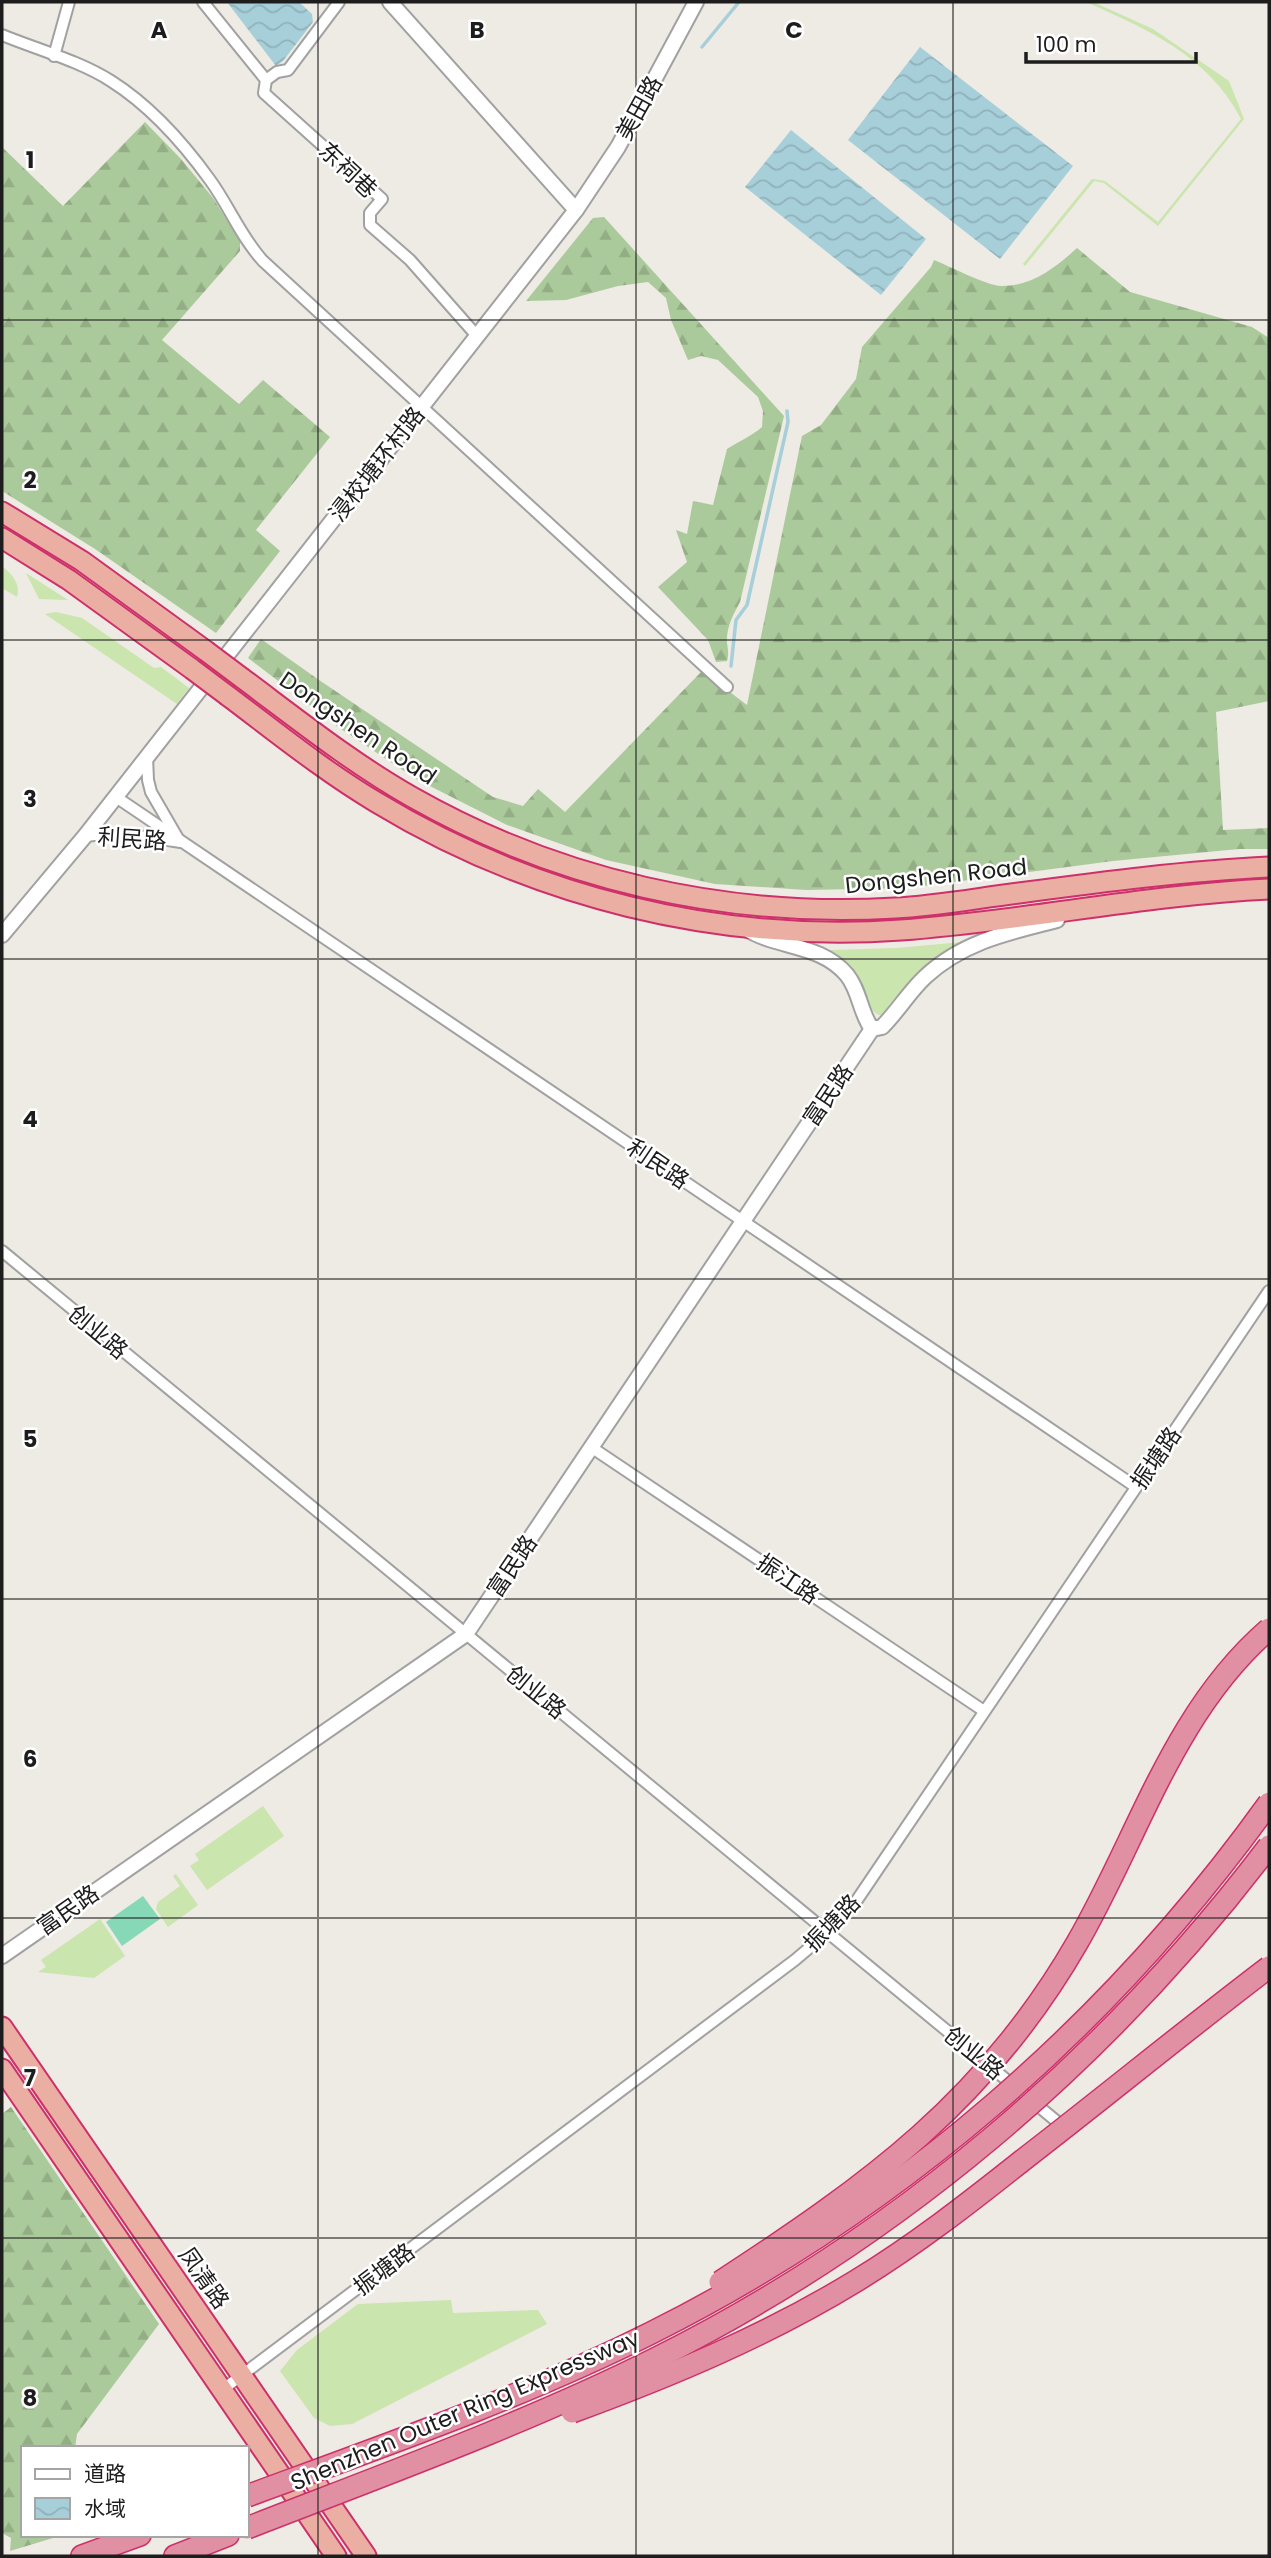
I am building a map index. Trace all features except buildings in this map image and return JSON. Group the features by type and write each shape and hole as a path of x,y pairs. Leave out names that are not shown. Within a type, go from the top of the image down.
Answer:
{"highway":[{"name":"Dongshen Road","path":"2,512 82,561 361,765 411,797 516,848 580,871 686,896 806,910 898,908 1145,876 1269,867"},
{"name":"Dongshen Road","path":"2,538 69,580 374,801 426,831 481,857 536,880 622,905 681,918 744,927 804,932 900,930 1171,897 1269,889"},
{"path":"587,2363 705,2291 833,2207 908,2148 965,2095 1021,2029 1065,1965 1102,1898 1186,1729 1226,1673 1269,1629"},
{"name":"Shenzhen Outer Ring Expressway","path":"248,2496 444,2423 587,2363 682,2317 774,2266 863,2207 949,2143 1030,2073 1132,1970 1203,1889 1269,1803"},
{"name":"Shenzhen Outer Ring Expressway","path":"248,2528 563,2402 654,2360 790,2285 886,2221 986,2144 1074,2066 1198,1935 1269,1846"},
{"path":"410,2465 507,2436 651,2382 744,2342 836,2293 945,2221 1269,1967"},
{"name":"凤清路","path":"2,2027 366,2556"},
{"path":"2,2069 336,2556"},
{"path":"82,2556 134,2537"},
{"path":"174,2556 223,2537"}],"street":[{"path":"54,56 69,2"},
{"path":"266,80 277,72 288,70 340,2"},
{"path":"390,2 576,210"},
{"name":"美田路","path":"576,210 605,170 695,2"},
{"name":"东祠巷","path":"206,3 266,80 264,93 382,199 370,213 370,225 410,260 477,336"},
{"path":"2,35 110,81 147,111 192,156 211,181 251,247 727,687"},
{"name":"浸校塘环村路","path":"2,935 116,797 576,210"},
{"name":"利民路","path":"147,757 151,792 180,842"},
{"name":"利民路","path":"116,797 1136,1487"},
{"name":"利民路","path":"85,836 130,834 180,842"},
{"name":"富民路","path":"2,1956 466,1634 872,1028 882,1027 922,979 946,959 989,938 1058,920 1080,908"},
{"path":"744,927 762,939 808,949 837,965 852,982 872,1028"},
{"name":"创业路","path":"2,1251 1071,2133"},
{"name":"振塘路","path":"222,2390 828,1933 857,1900 1269,1291"},
{"name":"振江路","path":"591,1447 984,1711"}],"green space":[{"path":"1086,2 1093,2 1153,29 1229,81 1244,119 1158,226 1104,183 1094,181 1025,266 1023,264 1092,179 1105,181 1158,222 1241,119 1228,97 1194,61 1153,34"},
{"path":"145,122 181,159 213,198 240,241 240,251 162,340 239,404 263,380 330,437 256,530 280,551 216,633 95,549 2,491 2,147 63,206"},
{"path":"604,217 784,416 740,602 729,627 727,661 716,662 708,640 658,587 687,562 676,530 687,534 693,501 713,505 727,449 762,427 763,411 758,397 718,360 701,356 688,360 671,320 666,298 648,282 618,286 566,300 526,301 593,218"},
{"path":"1077,248 1130,292 1252,327 1269,338 1269,701 1216,712 1223,830 1269,828 1269,849 1239,849 1113,861 909,888 806,890 715,884 606,860 507,825 416,779 341,729 248,658 261,639 493,797 523,806 538,789 565,812 702,671 747,705 802,436 821,425 856,379 862,347 931,267 934,260 1000,286 1032,280 1060,263"},
{"path":"2,566 17,583 17,597 2,588"},
{"path":"26,573 68,600 39,599"},
{"path":"56,612 82,618 154,668 161,667 189,688 177,704 45,614"},
{"path":"963,942 883,1016 877,1014 869,1005 855,971 831,952 831,950"},
{"path":"263,1806 284,1836 207,1890 190,1866 199,1860 195,1854"},
{"path":"176,1874 198,1905 168,1927 156,1909 158,1902 180,1886 173,1876"},
{"path":"143,1896 160,1919 122,1946 106,1922"},
{"path":"100,1919 125,1956 94,1978 38,1972 46,1967 41,1960"},
{"path":"11,2107 159,2324 77,2434 75,2446 21,2446 21,2537 56,2537 10,2551 11,2538 2,2533 2,2114"},
{"path":"451,2300 453,2313 538,2310 547,2324 352,2424 330,2426 314,2418 280,2371 297,2350 358,2304"}],"water":[{"path":"227,2 299,2 312,14 313,22 283,61 276,66"},
{"path":"920,47 1073,166 1000,259 848,140"},
{"path":"791,130 926,239 881,295 745,187"}],"waterway":[{"path":"702,47 739,2"},
{"path":"731,666 736,620 747,605 788,422 787,411"}]}
